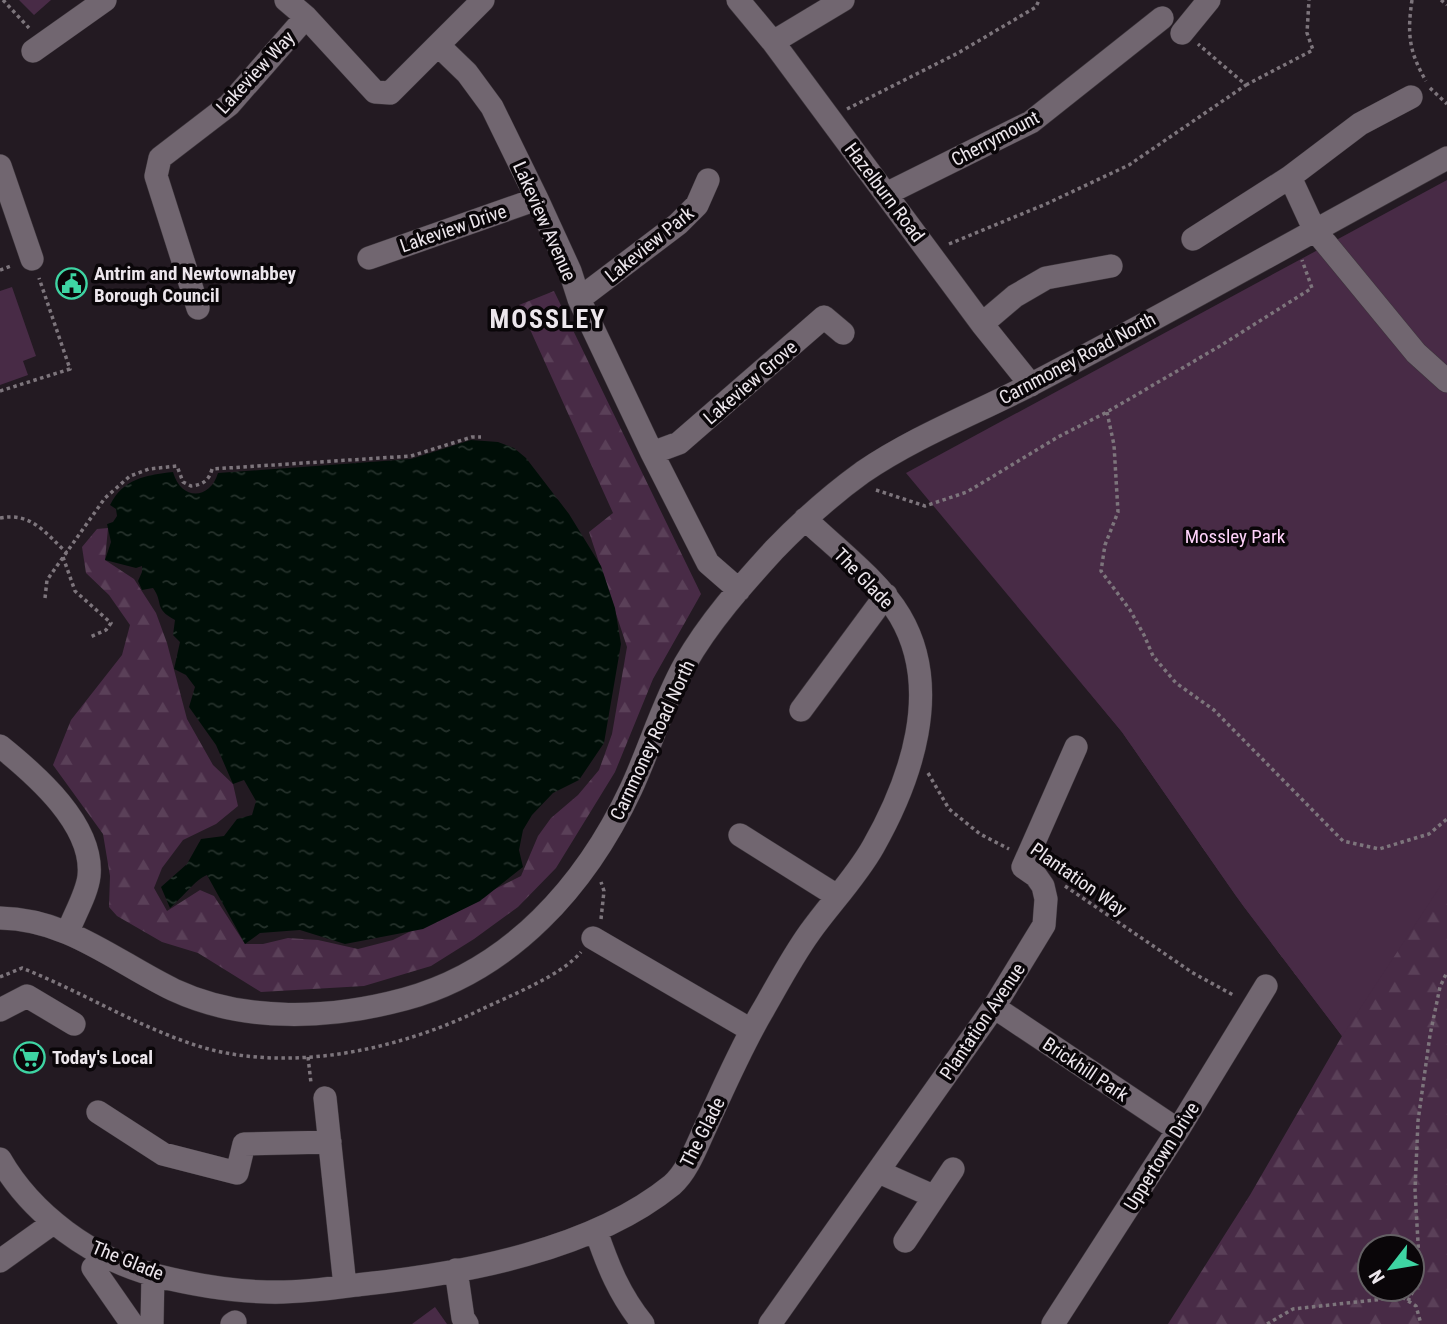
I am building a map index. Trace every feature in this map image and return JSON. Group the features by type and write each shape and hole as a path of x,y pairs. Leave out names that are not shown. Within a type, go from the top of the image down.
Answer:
{"street":[{"path":"38,47 105,0"},
{"path":"286,0 306,17 375,92 390,93 483,0"},
{"name":"Hazelburn Road","path":"738,0 773,42 982,324 1031,384"},
{"path":"773,42 843,0"},
{"path":"1182,33 1209,0"},
{"name":"Lakeview Way","path":"198,308 156,176 160,158 229,105 306,17"},
{"name":"Cherrymount","path":"886,194 1031,122 1162,19"},
{"name":"Lakeview Avenue","path":"438,45 467,73 492,107 570,271 579,299 708,563 738,590"},
{"path":"1193,239 1290,177 1360,124 1411,97"},
{"name":"Carnmoney Road North","path":"0,918 42,923 68,932 175,990 210,1004 281,1014 320,1014 405,999 442,986 477,968 513,945 542,920 590,861 632,786 684,666 738,590 805,519 867,470 1447,158"},
{"path":"0,166 32,259"},
{"path":"1290,177 1304,234 1416,353 1447,381"},
{"name":"Lakeview Park","path":"579,299 678,224 697,205 708,180"},
{"name":"Lakeview Drive","path":"369,258 537,199"},
{"path":"982,324 1015,296 1046,278 1111,266"},
{"name":"Lakeview Grove","path":"652,453 679,443 824,317 843,333"},
{"name":"The Glade","path":"0,1159 15,1181 50,1220 98,1251 153,1274 224,1288 266,1292 421,1278 512,1258 596,1231 643,1206 676,1181 692,1156 751,1030 808,935 872,849 908,773 915,750 920,700 918,661 902,620 886,595 805,519"},
{"path":"801,710 886,595"},
{"path":"0,746 29,769 61,804 89,855 89,879 68,932"},
{"path":"1025,863 1076,747"},
{"path":"740,835 837,896"},
{"name":"Plantation Avenue","path":"770,1324 994,1007 1044,925 1046,899 1043,886 1025,863"},
{"path":"593,937 751,1030"},
{"name":"Uppertown Drive","path":"1053,1324 1178,1130 1266,986"},
{"path":"0,1010 27,996 75,1024"},
{"name":"Brickhill Park","path":"994,1007 1178,1130"},
{"path":"325,1098 345,1286"},
{"path":"98,1112 163,1154 237,1172 244,1144 330,1142"},
{"path":"905,1241 953,1169"},
{"path":"879,1172 933,1196"},
{"path":"0,1261 46,1228 50,1220"},
{"path":"596,1231 608,1268 625,1303 643,1324"},
{"path":"93,1268 132,1324"},
{"path":"456,1270 463,1318 467,1324"},
{"path":"152,1324 153,1274"}],"path":[{"path":"3,0 38,47"},
{"path":"829,118 958,53 1036,7 1038,0"},
{"path":"929,252 1046,204 1129,165 1246,85 1312,50 1307,33 1309,0"},
{"path":"1412,0 1408,36 1414,61 1429,87 1447,104"},
{"path":"1441,0 1447,5"},
{"path":"1182,33 1212,54 1246,85"},
{"path":"876,490 925,506 967,492 1058,437 1107,412 1220,346 1312,288 1304,234"},
{"path":"0,270 32,259 69,369 0,391"},
{"path":"1107,412 1114,445 1118,512 1105,545 1101,571 1130,610 1153,656 1176,683 1214,710 1343,841 1379,849 1429,834 1447,819"},
{"path":"45,598 47,580 105,498 130,476 149,469 177,466 183,482 191,486 200,485 206,481 212,469 411,456 472,437 481,437"},
{"path":"0,518 14,516 34,522 65,555 75,591 111,623 106,630 90,637"},
{"name":"Plantation Way","path":"915,750 949,809 980,834 1025,863"},
{"name":"Plantation Way","path":"1059,881 1193,973 1253,1007"},
{"path":"1417,1233 1415,1190 1418,1121 1430,1034 1440,988 1447,972"},
{"path":"1267,1324 1293,1308 1356,1302"},
{"path":"1411,1303 1416,1306 1421,1324"}],"green space":[{"path":"19,0 51,0 34,15"},
{"name":"Mossley Park","path":"1447,180 1447,876 1342,1036 1236,896 1122,732 906,473"},
{"path":"12,287 36,356 23,361 28,375 0,385 0,291"},
{"path":"554,291 701,594 653,679 615,772 556,868 518,907 431,966 364,986 261,992 198,953 162,942 117,916 109,907 110,876 103,834 53,765 71,720 122,655 130,625 109,595 86,573 82,547 97,529 108,528 105,560 134,579 156,613 167,643 187,719 213,765 233,784 238,806 216,824 183,840 162,868 154,888 167,911 200,890 214,896 245,944 263,944 288,938 318,940 358,949 393,940 521,876 538,836 551,818 578,795 599,770 612,734 627,647 589,532 613,513 519,305"},
{"path":"1118,653 1447,793 1447,1324 1168,1324 1250,1195 1342,1036 1244,907 1122,732 1072,671"},
{"path":"435,1307 447,1324 412,1324"}],"water":[{"path":"471,440 498,442 514,448 526,458 569,514 601,566 615,608 621,644 604,743 579,780 553,793 532,815 523,830 519,850 523,867 480,901 423,929 345,944 300,930 260,933 245,944 207,875 170,908 161,887 187,864 201,839 224,836 237,819 252,815 256,801 244,780 233,784 216,745 189,707 195,687 186,675 174,669 180,642 173,635 175,620 161,609 153,588 142,590 138,581 142,566 136,568 105,560 111,542 107,524 113,522 117,516 116,509 110,505 115,496 136,480 163,473 173,472 182,488 196,494 209,488 218,473 411,459"}],"place":[{"name":"Antrim and Newtownabbey Borough Council","path":"71,284"},
{"name":"Today's Local","path":"29,1057"}],"district":[{"name":"MOSSLEY","path":"548,319"}]}
